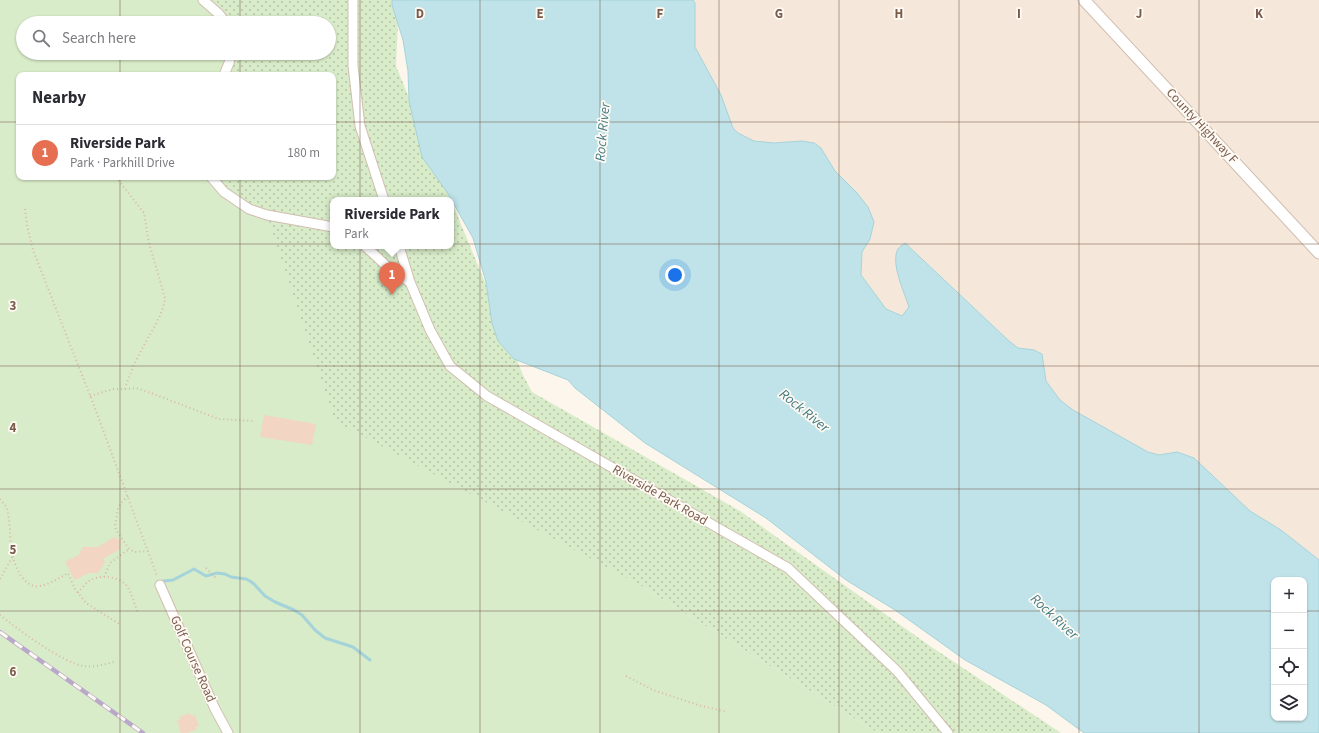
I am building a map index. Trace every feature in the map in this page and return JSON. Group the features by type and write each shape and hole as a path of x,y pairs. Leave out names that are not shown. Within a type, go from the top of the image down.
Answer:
{"street":[{"path":"203,0 221,16"},
{"path":"353,0 353,66 360,126 383,197"},
{"name":"County Highway F","path":"1084,0 1319,253"},
{"path":"225,72 230,60"},
{"path":"214,180 224,192 249,209 267,215 330,226"},
{"path":"368,249 393,272 410,282"},
{"name":"Riverside Park Road","path":"400,249 410,282 430,330 450,366 487,396 788,568 897,671 948,733"},
{"name":"Golf Course Road","path":"160,585 215,708 228,733"}],"path":[{"path":"118,180 144,213 148,243 165,298 164,306 142,349 125,389"},
{"path":"25,209 33,250 128,496 160,585"},
{"path":"90,396 113,389 136,388 220,419 255,421"},
{"path":"128,496 121,503 118,509 115,526 129,549 135,552 148,551"},
{"path":"0,498 8,510 13,556 23,579 29,585 39,586 47,584 68,573 78,592 86,603 121,625"},
{"path":"104,577 110,563 129,549"},
{"path":"0,579 13,556"},
{"path":"206,568 217,580"},
{"path":"78,592 93,579 104,577 116,579 126,585 138,613"},
{"path":"0,615 52,651 74,664 89,667 114,662"},
{"path":"626,676 653,690 698,705 727,712"}],"shaded area":[{"path":"693,0 1319,0 1319,560 1281,530 1250,511 1194,458 1177,452 1159,455 1148,452 1073,410 1060,400 1046,381 1042,354 1034,350 1018,348 1009,341 905,243 898,249 896,257 898,276 909,307 902,316 886,309 861,275 862,252 870,239 857,193 835,171 821,148 802,141 774,143 754,141 738,133 733,128 721,95 695,47 695,3"}],"green space":[{"path":"0,0 203,0 219,16 16,16 16,60 229,60 225,72 16,72 16,180 215,180 267,215 640,585 878,733 0,733"},
{"path":"203,0 399,0 396,66 450,197 330,197 330,249 454,249 454,207 523,375 532,392 740,511 930,646 1061,733 878,733 640,585 335,421 267,215 249,209 215,180 336,180 336,72 225,72 229,60 336,60 336,16 219,16"}],"water":[{"name":"Rock River","path":"392,0 693,0 695,3 695,47 721,95 733,128 738,133 754,141 774,143 802,141 814,143 821,148 835,171 857,193 868,207 874,222 870,239 862,252 861,275 886,309 902,316 909,307 899,278 896,262 898,249 905,243 1009,341 1018,348 1034,350 1042,354 1046,381 1060,400 1073,410 1148,452 1159,455 1177,452 1194,458 1250,511 1281,530 1319,560 1319,733 1084,733 1046,705 965,660 895,610 846,580 766,518 645,443 575,388 568,380 514,359 498,341 492,323 486,282 473,238 454,204 454,197 450,197 422,157 409,101 408,71 403,40 392,5"}],"building":[{"path":"264,415 316,424 312,445 260,437"},
{"path":"114,537 121,541 120,549 103,559 105,562 98,573 89,573 75,580 65,562 78,555 83,547 98,547"},
{"path":"190,713 191,716 195,715 199,726 195,727 196,730 181,733 177,721 180,719 179,717"}],"waterway":[{"path":"164,581 173,580 194,569 206,576 217,573 246,579 254,584 265,596 302,615 315,630 325,638 353,647 370,660"}],"railway":[{"path":"0,632 143,733"}],"place":[{"name":"Riverside Park","path":"392,295"}]}
